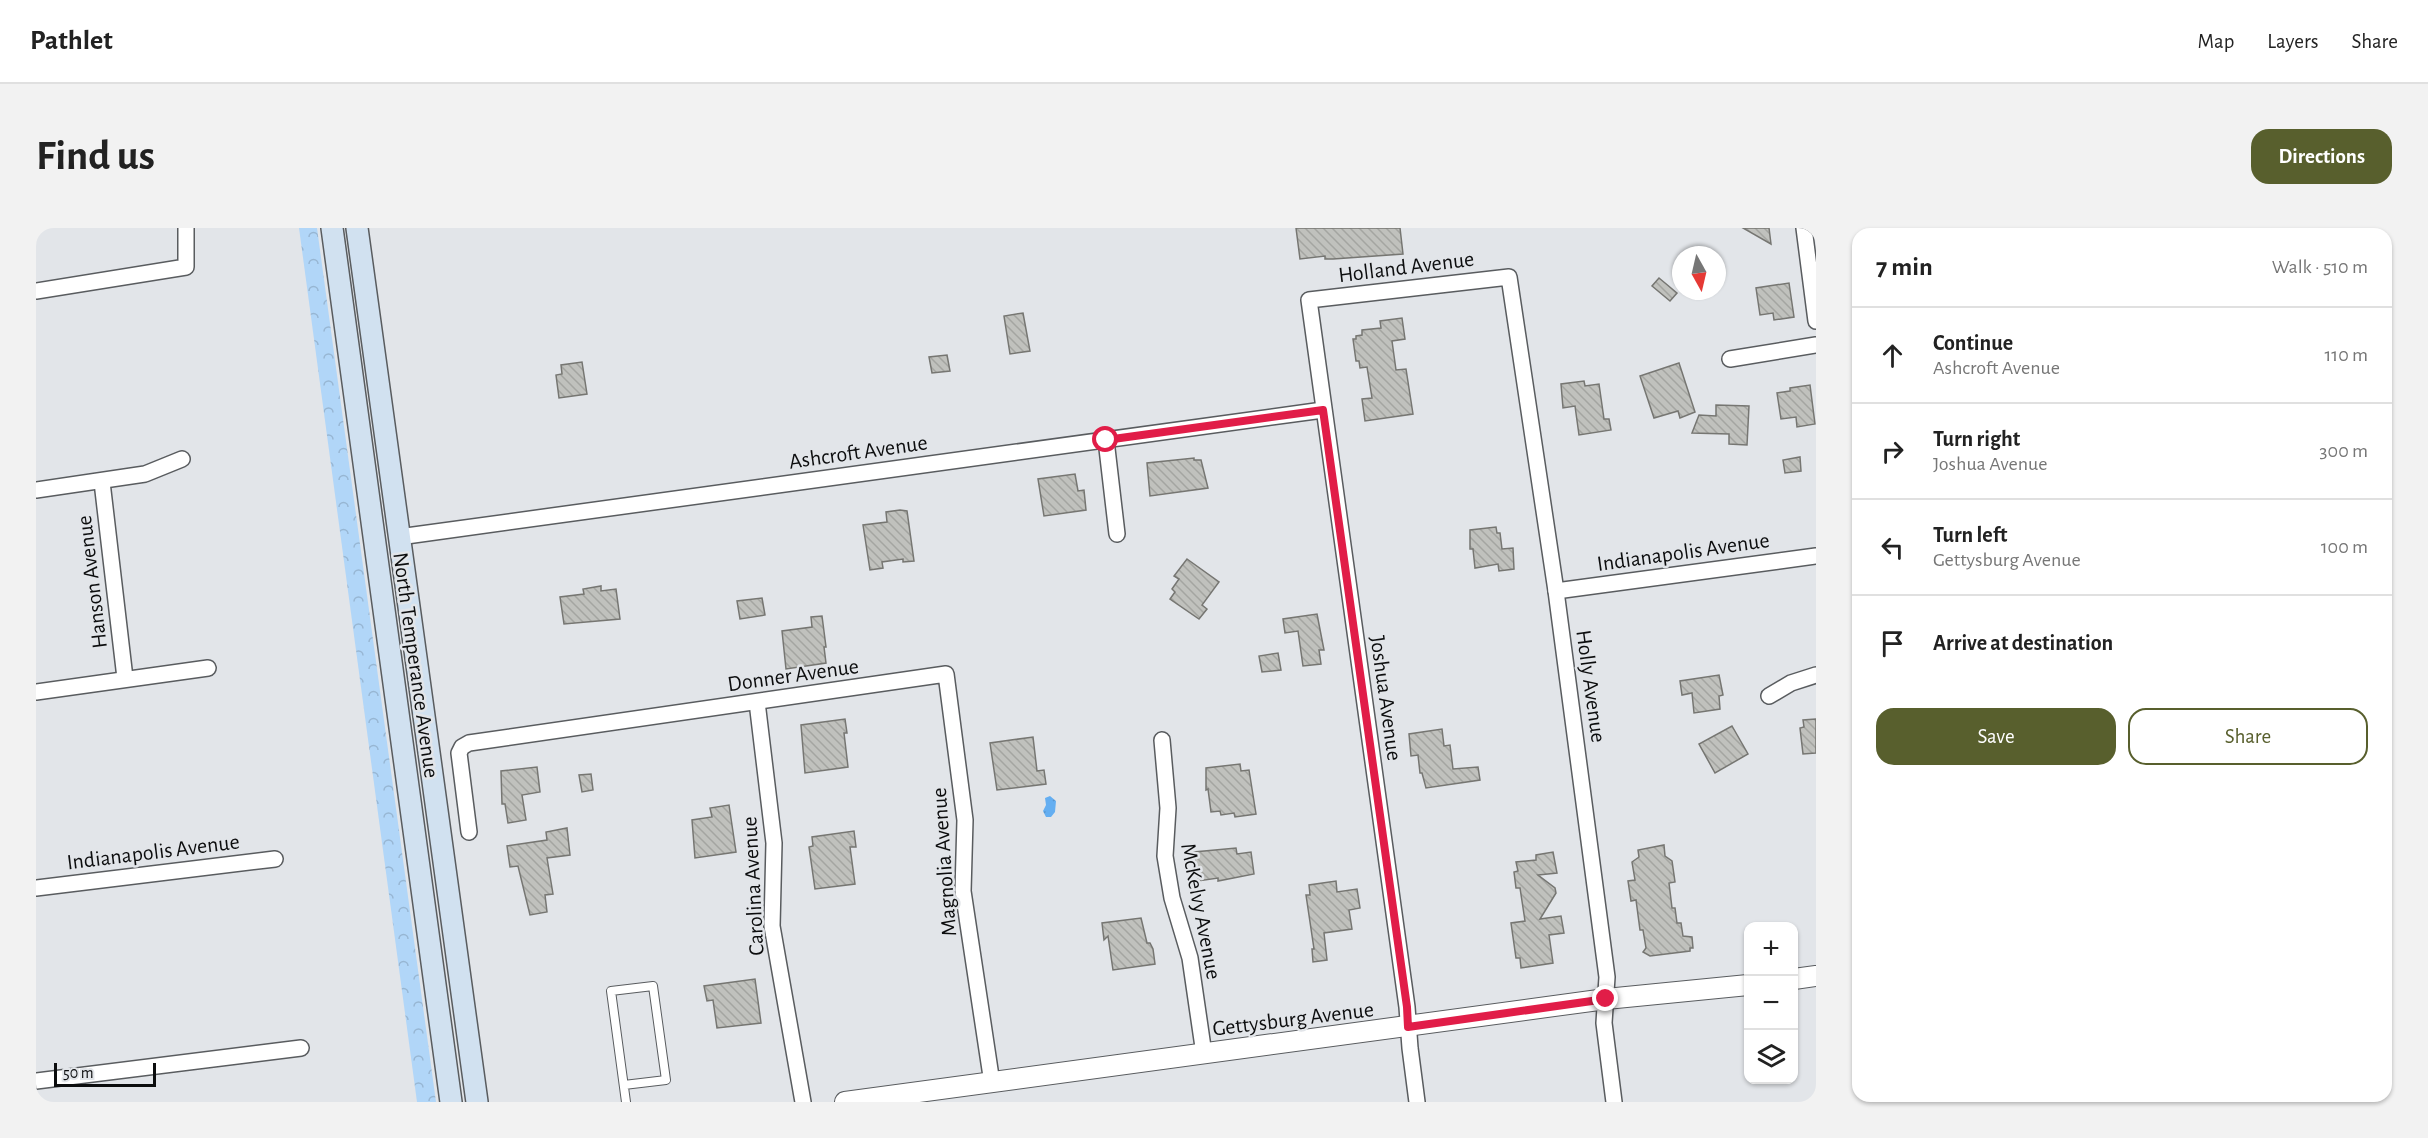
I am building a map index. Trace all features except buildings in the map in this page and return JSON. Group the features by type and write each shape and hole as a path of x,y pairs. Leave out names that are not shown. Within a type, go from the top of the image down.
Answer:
{"main road":[{"name":"North Temperance Avenue","path":"332,228 451,1102"},
{"name":"North Temperance Avenue","path":"357,228 477,1102"}],"street":[{"path":"36,291 186,267 186,228"},
{"path":"1804,228 1816,321"},
{"name":"Holland Avenue","path":"1309,300 1509,277"},
{"name":"Holly Avenue","path":"1509,277 1556,591 1608,977 1604,1023 1614,1102"},
{"name":"Joshua Avenue","path":"1309,300 1404,983 1417,1102"},
{"path":"1730,359 1816,345"},
{"name":"Ashcroft Avenue","path":"399,537 1323,410"},
{"path":"1106,440 1117,534"},
{"path":"36,490 145,474 182,459"},
{"name":"Hanson Avenue","path":"102,482 125,678"},
{"name":"Indianapolis Avenue","path":"1556,591 1816,556"},
{"path":"36,692 208,668"},
{"name":"Donner Avenue","path":"469,832 459,753 462,747 469,743 946,674"},
{"name":"Magnolia Avenue","path":"946,674 964,820 963,891 992,1083"},
{"path":"1769,696 1791,683 1816,675"},
{"name":"Carolina Avenue","path":"757,702 774,843 772,926 803,1102"},
{"name":"McKelvy Avenue","path":"1162,740 1168,808 1165,856 1172,898 1190,958 1204,1054"},
{"name":"Indianapolis Avenue","path":"36,888 275,859"},
{"path":"1798,978 1816,976"},
{"name":"Gettysburg Avenue","path":"845,1102 910,1098 992,1083 1606,999 1744,985"},
{"path":"36,1081 301,1048"}],"lane":[{"path":"624,1085 666,1080 653,986 611,991 626,1102"}],"green space":[{"path":"299,228 317,228 436,1102 417,1102"}],"water":[{"path":"1050,796 1056,801 1055,812 1051,817 1046,817 1043,811 1046,805 1045,798"}],"route":[{"path":"1106,440 1323,410 1408,1027 1606,999"}]}
